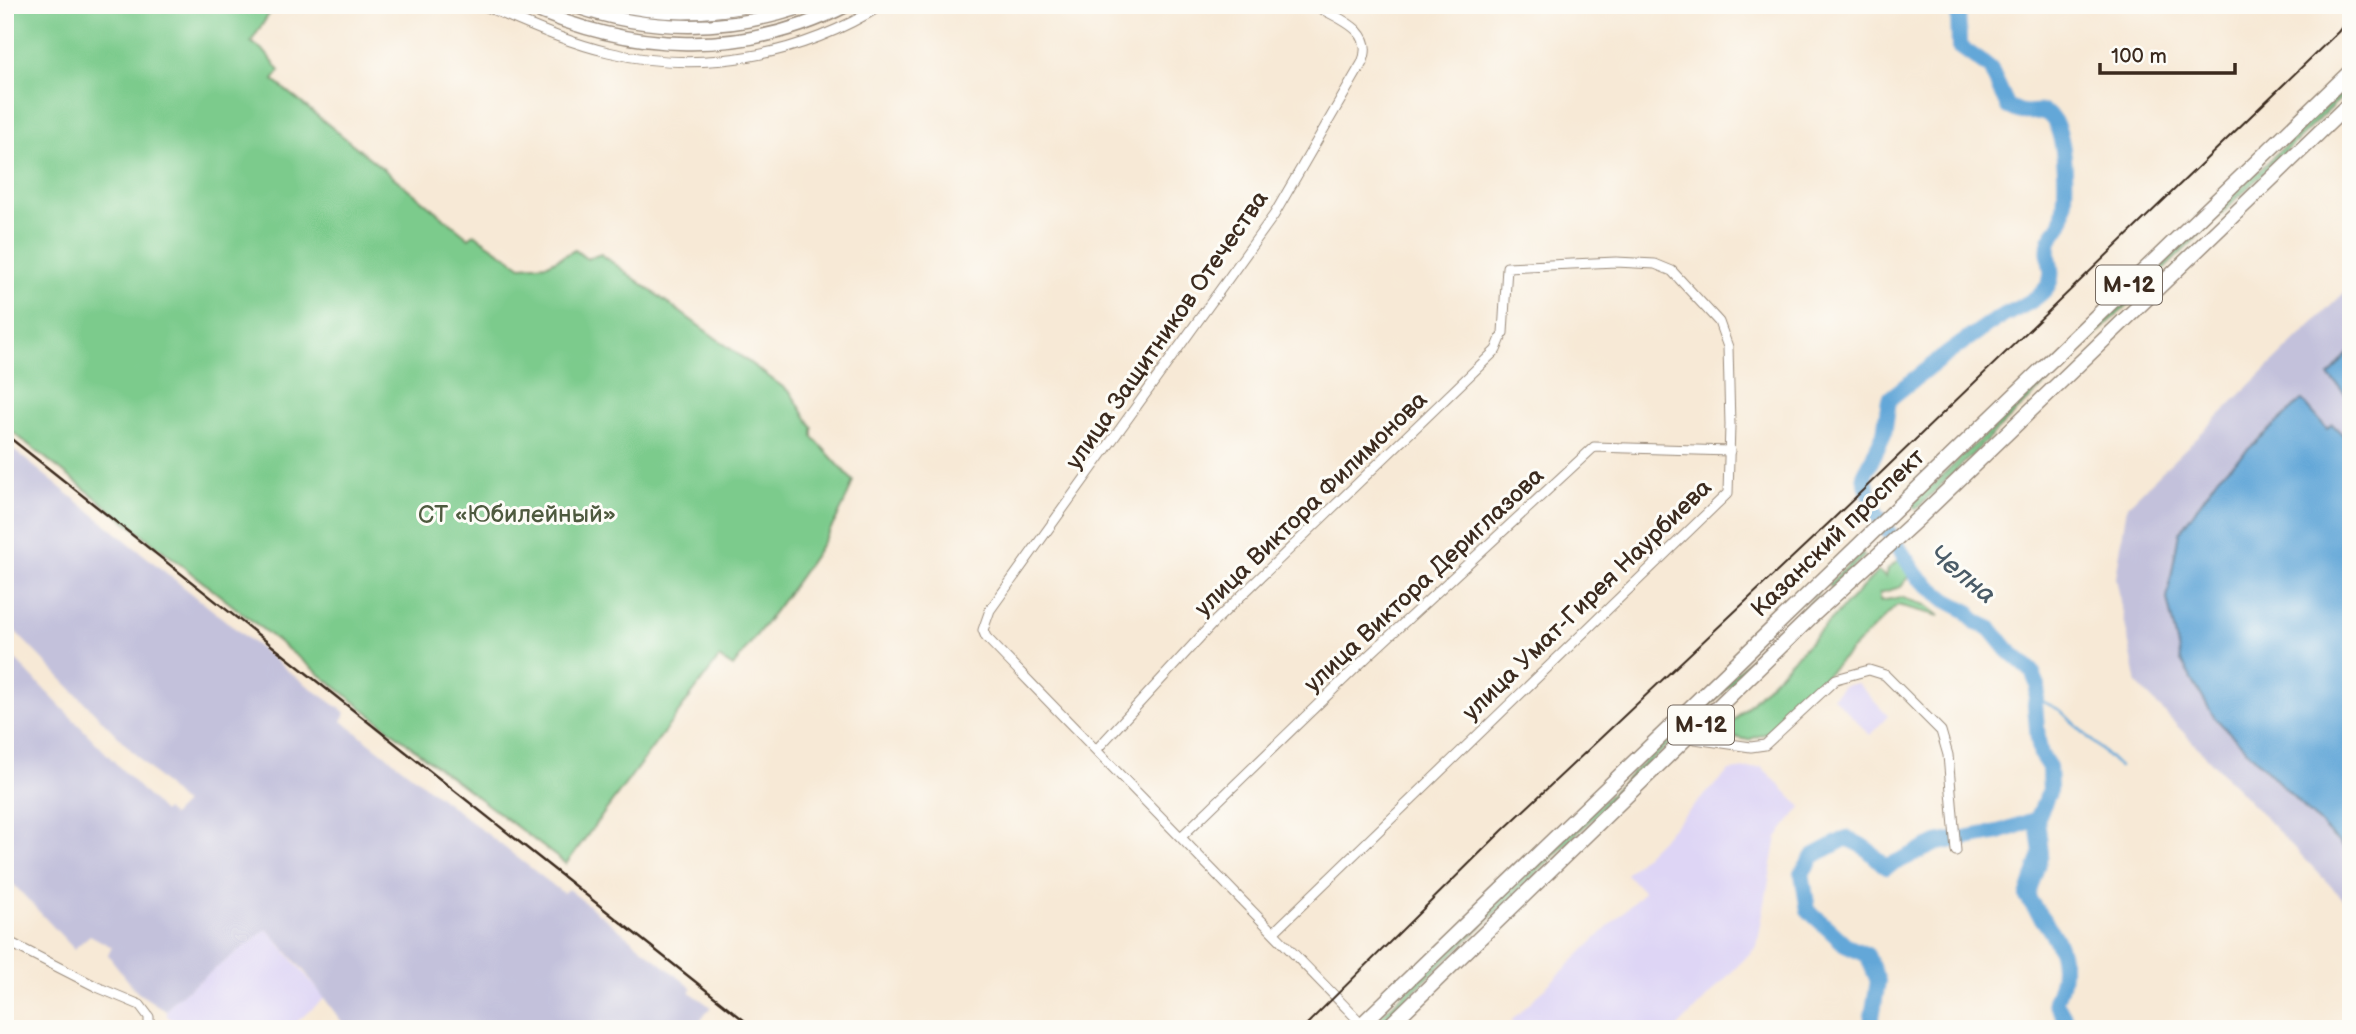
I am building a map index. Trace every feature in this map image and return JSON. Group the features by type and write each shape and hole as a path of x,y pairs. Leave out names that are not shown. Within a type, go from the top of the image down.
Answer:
{"main road":[{"path":"524,5 625,39 688,45 754,39 790,30 848,5"},
{"path":"571,5 638,23 675,27 754,21 808,5"},
{"name":"Казанский проспект","path":"1360,1026 2351,71"},
{"name":"Казанский проспект","path":"1386,1029 1815,613 1872,562 2351,102"},
{"path":"1803,598 1821,594 1815,613"}],"street":[{"path":"482,5 607,52 684,62 736,59 779,50 846,26 881,5"},
{"path":"612,5 659,14 696,15 761,5"},
{"name":"улица Защитников Отечества","path":"1097,749 986,636 983,624 990,610 1274,215 1362,63 1366,48 1359,31 1314,5"},
{"name":"улица Умат-Гирея Наурбиева","path":"1274,932 1728,493 1728,347 1719,322 1672,271 1656,264 1615,262 1507,267"},
{"name":"улица Виктора Филимонова","path":"1097,749 1214,622 1496,350 1503,333 1507,267"},
{"name":"улица Виктора Дериглазова","path":"1182,836 1369,654 1594,447 1730,451"},
{"path":"1688,738 1741,746 1765,745 1836,680 1869,670 1885,675 1941,731 1948,755 1956,851"},
{"path":"1097,749 1274,932 1360,1026"},
{"path":"5,940 97,987 140,1005 146,1011 150,1027"}],"shaded area":[{"path":"2351,286 2351,907 2137,684 2116,578 2127,506"},
{"path":"5,443 293,675 346,713 342,721 563,893 568,889 692,988 690,992 711,1007 701,1020 708,1029 675,1029 656,1022 650,1029 606,1029 602,1022 590,1029 347,1029 305,972 267,929 173,1001 166,1011 137,992 108,955 112,947 90,935 74,949 5,875 5,649 163,812 165,810 172,816 184,804 5,621"},
{"path":"1857,683 1888,716 1870,735 1833,697 1843,686"},
{"path":"1762,767 1801,807 1777,837 1757,946 1676,1029 1518,1029 1511,1021 1644,892 1626,874 1729,771"},
{"path":"267,929 325,998 288,1029 185,1029 167,1016 166,1011 173,1001"}],"green space":[{"name":"СТ «Юбилейный»","path":"5,5 275,5 251,42 264,51 280,71 273,80 469,238 474,234 521,266 548,264 575,250 587,259 601,254 791,393 813,428 813,437 853,481 844,504 816,553 733,667 719,658 566,864 427,759 5,426"},
{"path":"2351,82 2351,88 1916,509 1912,505"},
{"path":"1862,553 1865,556 1831,587 1828,584"},
{"path":"1901,558 1911,573 1901,587 1880,593 1880,601 1901,597 1926,605 1940,616 1897,605 1767,733 1748,740 1721,734 1878,571 1886,577 1888,569"},
{"path":"1819,593 1760,656 1375,1029 1367,1029"}],"water":[{"path":"2351,350 2351,400 2329,376"},
{"path":"2302,400 2327,429 2332,424 2351,443 2351,855 2214,717 2181,661 2167,599 2179,533 2219,476"}],"waterway":[{"name":"Челна","path":"1870,1029 1878,981 1867,955 1847,946 1808,910 1802,873 1813,856 1847,838 1866,848 1886,867 1937,843 1999,832 2037,819 2050,790 2049,767 2041,755 2038,740 2035,704 2038,686 2032,671 2008,650 1991,629 1976,622 1967,611 1946,600 1917,576 1873,508 1864,476 1884,434 1889,399 1983,328 2037,297 2050,281 2049,247 2061,223 2065,199 2065,167 2060,135 2055,123 2046,113 2021,112 2008,107 1990,68 1959,46 1958,5"},
{"path":"2036,698 2060,710 2119,767"},
{"path":"2037,819 2041,854 2027,897 2059,946 2063,971 2055,1001 2069,1026 2083,1029"}],"tram line":[{"path":"1302,1029 1502,831 1833,519 2338,32 2351,16"}],"railway":[{"path":"5,434 755,1029"}]}
